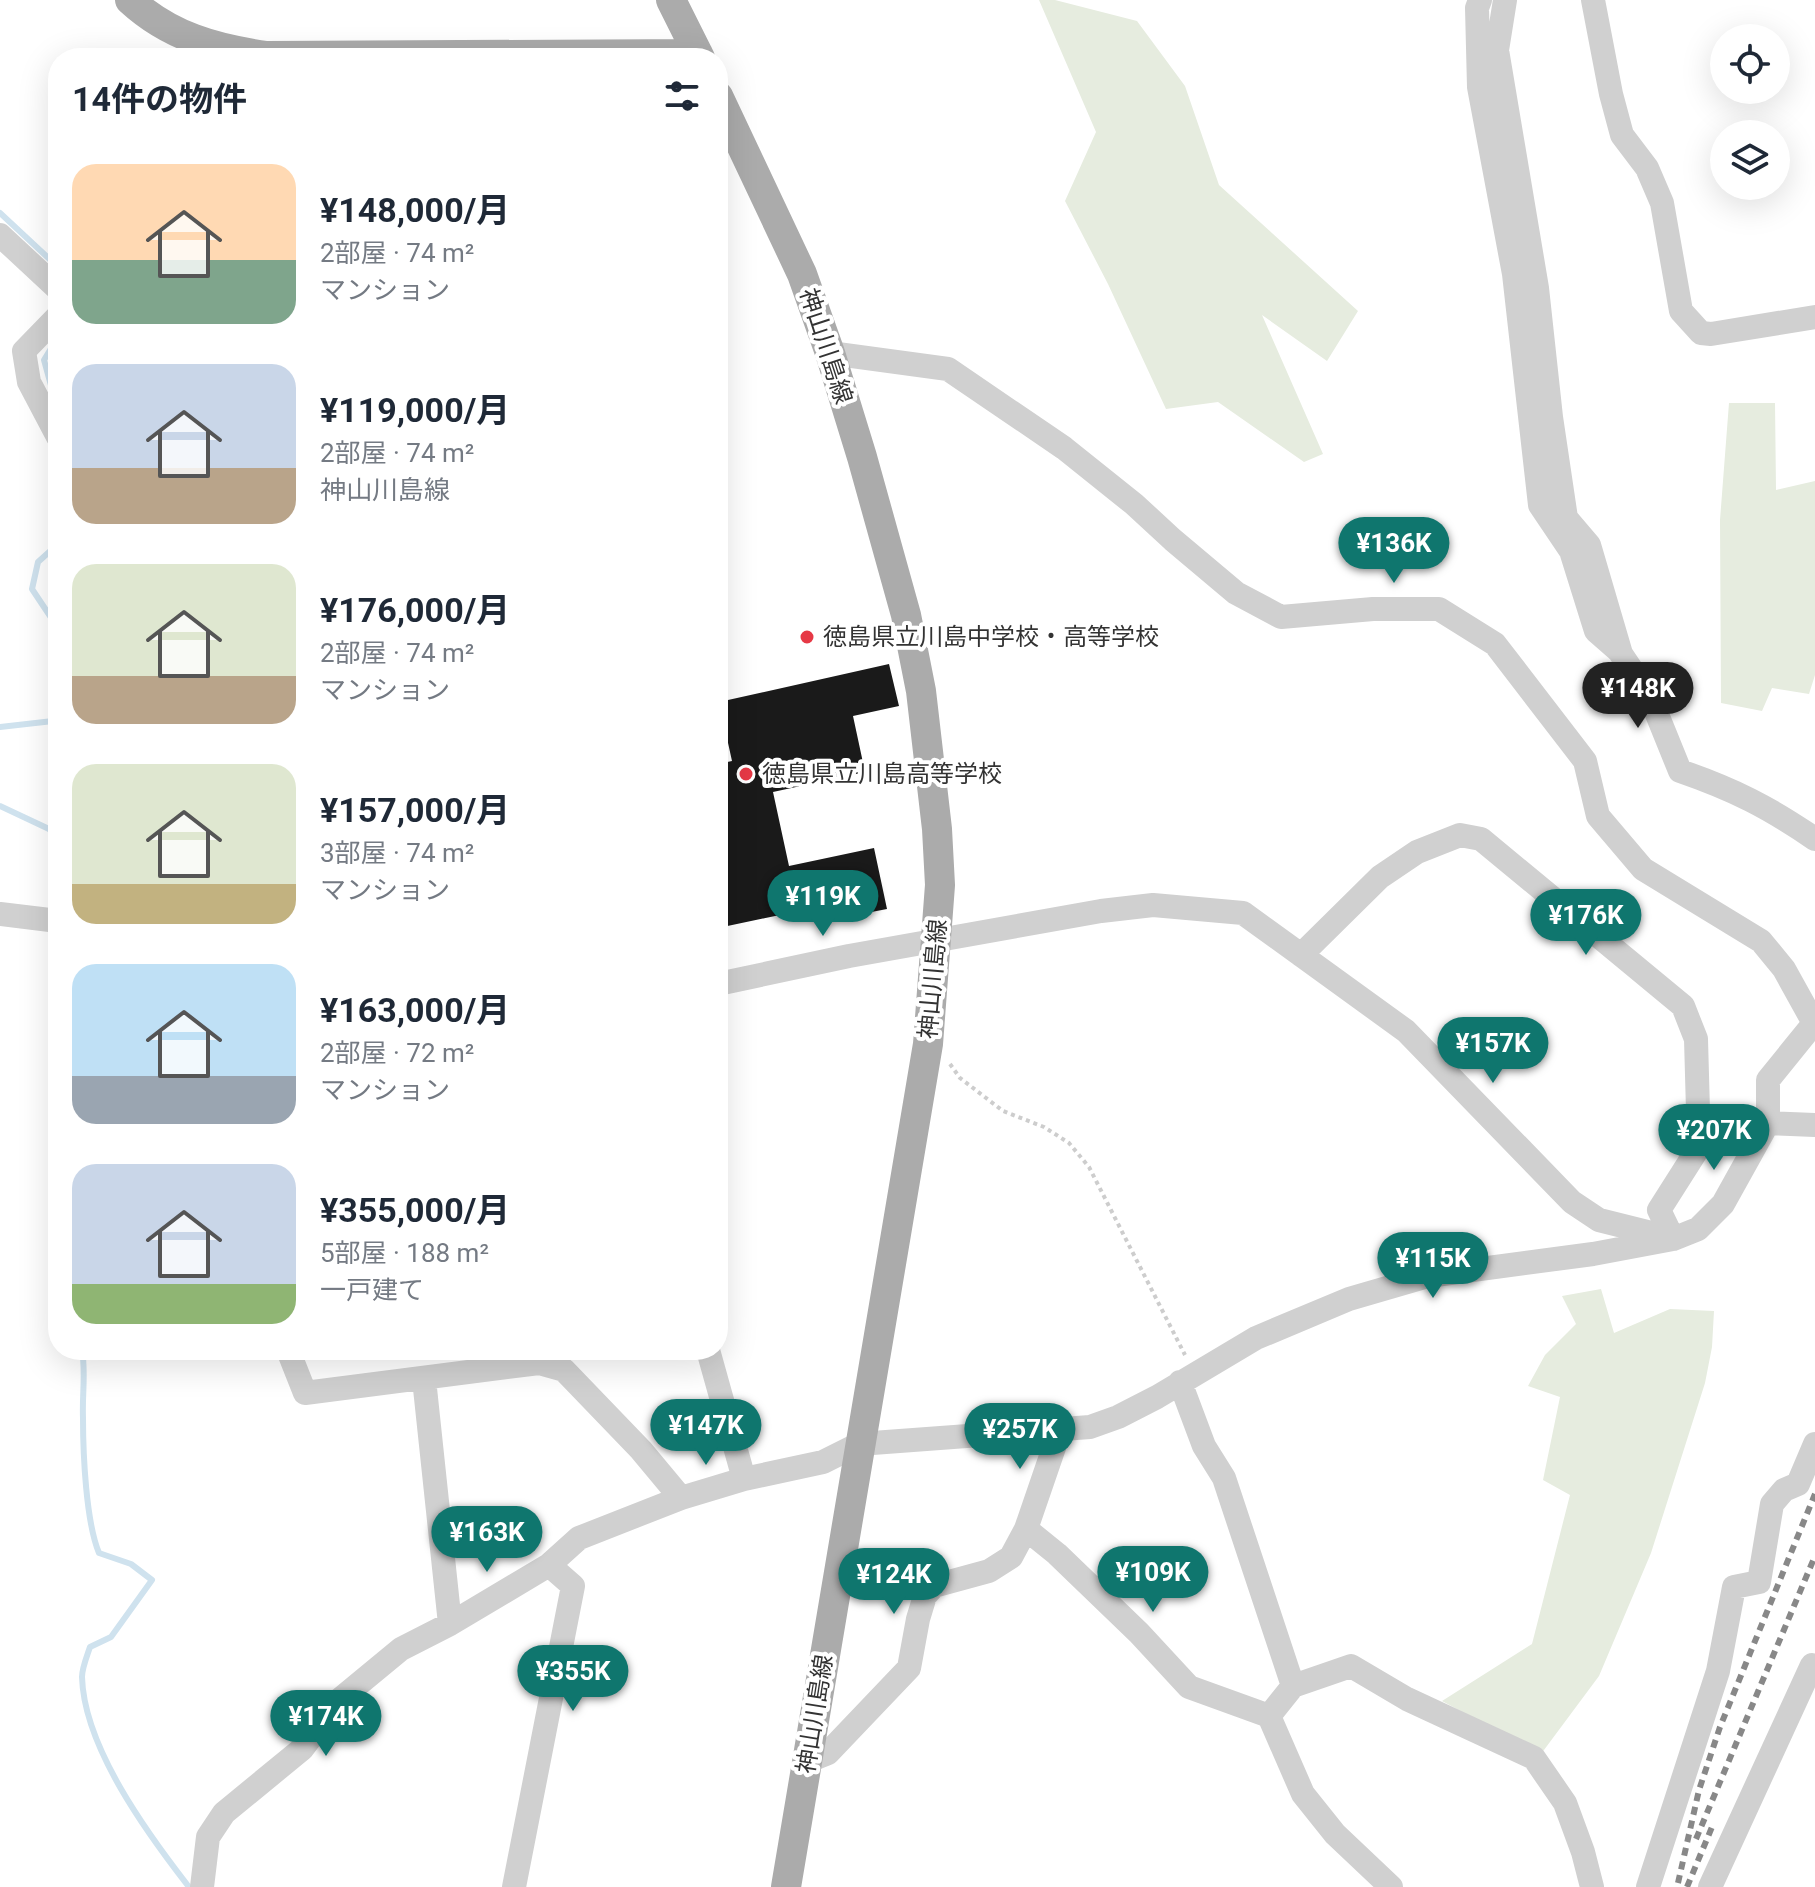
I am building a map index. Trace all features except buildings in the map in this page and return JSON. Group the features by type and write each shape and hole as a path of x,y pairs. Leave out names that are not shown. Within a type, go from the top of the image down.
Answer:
{"main road":[{"path":"130,0 171,30 202,43 227,48"},
{"path":"671,0 695,48"},
{"name":"神山川島線","path":"728,117 802,274 830,353 902,601 921,691 937,829 940,885 928,1044 786,1887"}],"street":[{"path":"1480,0 1477,8 1479,87 1514,274 1540,505 1571,551 1596,631 1621,654 1650,697 1680,771 1725,786 1769,808 1815,839"},
{"path":"1505,0 1497,50 1537,288 1566,518 1589,545 1621,654"},
{"path":"1593,0 1622,135 1647,168 1662,203 1681,311 1701,333 1711,334 1815,317"},
{"path":"0,235 48,280"},
{"path":"48,326 24,351 29,382 48,418"},
{"path":"202,1887 208,1837 224,1813 302,1749 338,1701 401,1649 450,1624 549,1565 579,1538 681,1498 744,1479 823,1462 859,1444 1090,1427 1118,1417 1256,1338 1349,1299 1428,1276 1593,1254 1673,1239 1698,1229 1723,1204 1768,1123 1768,1080 1815,1023 1784,969 1761,941 1643,869 1625,848 1598,816 1585,761 1495,644 1439,609 1373,609 1281,617 1236,593 1064,448 948,369 830,353"},
{"path":"1301,955 1380,877 1417,852 1460,835 1481,839 1683,1006 1696,1039 1699,1147 1659,1210 1673,1239"},
{"path":"728,982 849,956 1153,905 1243,913 1406,1031 1572,1202 1599,1220 1673,1239"},
{"path":"0,914 48,920"},
{"path":"1768,1123 1815,1125"},
{"path":"292,1360 305,1393 539,1363 564,1370 641,1450 681,1498"},
{"path":"711,1360 744,1479"},
{"path":"1187,1378 1204,1446 1224,1478 1293,1686"},
{"path":"424,1379 450,1624"},
{"path":"808,1761 828,1753 909,1668 925,1596 934,1586 989,1571 1011,1557 1026,1529 1060,1430"},
{"path":"1648,1887 1718,1671 1734,1587 1759,1582 1772,1504 1784,1490 1798,1484 1815,1444"},
{"path":"1026,1529 1128,1623 1189,1687 1269,1716 1303,1794 1335,1834 1391,1887"},
{"path":"514,1887 573,1586 549,1565"},
{"path":"1710,1887 1812,1665 1815,1666"},
{"path":"1269,1716 1293,1686 1351,1666 1407,1699 1534,1758 1565,1803 1592,1887"}],"path":[{"path":"928,1044 943,1054 960,1078 992,1103 1003,1111 1044,1127 1069,1143 1089,1167 1187,1378"}],"shaded area":[{"path":"1039,0 1055,0 1137,21 1185,86 1219,185 1358,311 1327,361 1262,315 1323,454 1304,462 1218,402 1166,409 1108,284 1065,201 1096,132"},
{"path":"1729,403 1775,403 1776,490 1815,481 1815,675 1809,694 1772,688 1762,711 1721,703 1720,520"},
{"path":"1601,1289 1614,1333 1670,1309 1714,1311 1712,1347 1705,1383 1651,1553 1599,1676 1541,1754 1442,1701 1532,1644 1570,1495 1543,1480 1560,1397 1528,1386 1545,1355 1576,1324 1562,1296"}],"waterway":[{"path":"0,213 48,258"},
{"path":"48,353 44,360 48,374"},
{"path":"48,553 38,562 32,589 48,613"},
{"path":"0,727 48,722"},
{"path":"0,806 48,829"},
{"path":"83,1360 88,1506 99,1553 131,1564 152,1580 111,1637 90,1647 82,1673 85,1704 94,1732 120,1788 189,1887"}],"railway":[{"path":"1678,1883 1699,1790 1720,1727 1815,1494"},
{"path":"1696,1839 1815,1556"},
{"path":"1687,1887 1712,1827"}],"place":[{"name":"徳島県立川島中学校・高等学校","path":"807,637"},
{"name":"徳島県立川島高等学校","path":"746,774"}]}
